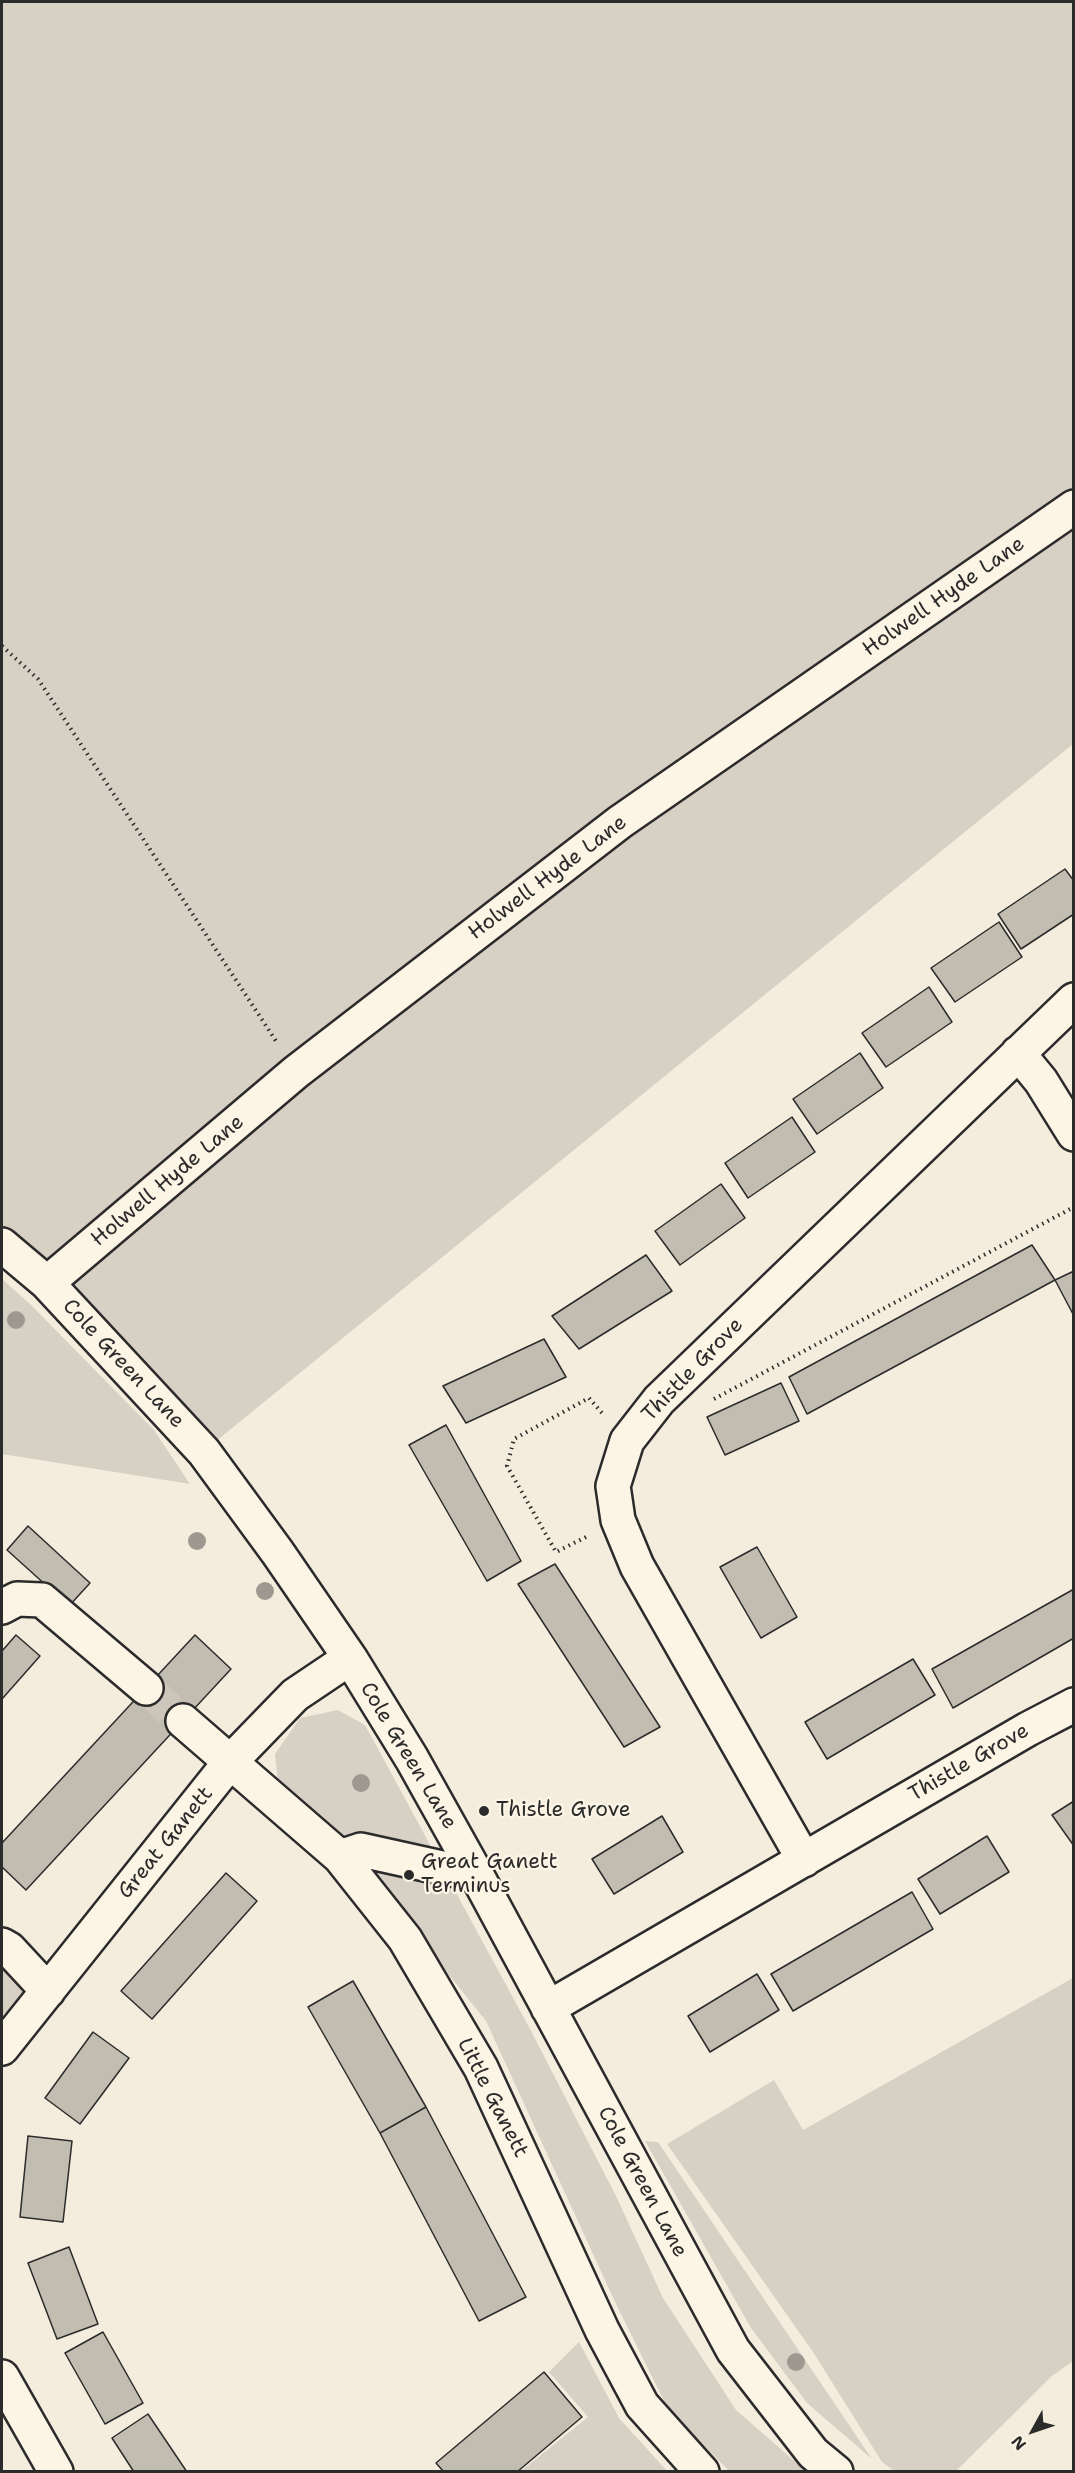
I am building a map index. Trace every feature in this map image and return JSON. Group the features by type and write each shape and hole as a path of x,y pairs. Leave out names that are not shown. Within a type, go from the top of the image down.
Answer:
{"street":[{"name":"Holwell Hyde Lane","path":"48,1283 296,1072 620,822 1074,507"},
{"name":"Thistle Grove","path":"804,1860 637,1566 618,1520 613,1486 627,1441 659,1400 1074,1000"},
{"path":"1018,1053 1041,1081 1074,1134"},
{"name":"Cole Green Lane","path":"2,1245 48,1283 204,1452 279,1553 350,1658 412,1759 733,2350 813,2453 836,2472"},
{"path":"2,1607 17,1599 42,1600 146,1688"},
{"name":"Great Ganett","path":"2,2048 230,1762 295,1695 350,1658"},
{"name":"Thistle Grove","path":"549,2008 1028,1729 1074,1705"},
{"name":"Little Ganett","path":"183,1721 340,1857 405,1939 481,2068 602,2330 642,2405 702,2472"},
{"path":"340,1857 361,1850 447,1869 474,1870"},
{"path":"2,1945 9,1949 48,1991"},
{"path":"2,2377 56,2472"}],"path":[{"path":"2,646 38,679 296,1072"},
{"path":"710,1402 1074,1207"},
{"path":"618,1520 556,1552 507,1466 514,1439 589,1398 627,1441"}],"shaded area":[{"path":"2,2 1073,2 1073,744 215,1442 36,1258 2,1228"},
{"path":"2,1279 30,1304 154,1430 190,1484 2,1454"},
{"path":"338,1710 365,1725 530,2029 616,2196 663,2298 736,2410 806,2471 729,2471 668,2409 616,2304 486,2021 373,1880 279,1791 275,1754 300,1718"},
{"path":"2,1945 48,1991 2,2048"},
{"path":"1073,1978 1073,2361 1052,2376 956,2471 894,2471 882,2462 813,2352 667,2144 774,2080 803,2130"},
{"path":"645,2141 658,2142 872,2459 807,2403 751,2328"},
{"path":"579,2342 619,2418 667,2471 521,2471 588,2417 549,2372"}],"building":[{"path":"1065,869 1074,881 1074,914 1021,949 998,914"},
{"path":"999,922 1022,957 955,1002 931,968"},
{"path":"929,987 952,1022 886,1067 862,1033"},
{"path":"860,1053 883,1088 817,1134 793,1099"},
{"path":"792,1117 815,1152 748,1198 725,1163"},
{"path":"721,1184 745,1218 680,1265 655,1231"},
{"path":"1032,1245 1055,1280 807,1414 789,1377"},
{"path":"646,1255 672,1291 579,1349 552,1316"},
{"path":"1074,1271 1074,1316 1055,1280"},
{"path":"544,1339 566,1377 466,1423 443,1386"},
{"path":"781,1383 799,1421 725,1455 707,1417"},
{"path":"446,1425 521,1561 487,1581 409,1445"},
{"path":"28,1526 90,1583 69,1606 7,1550"},
{"path":"757,1547 797,1617 761,1638 720,1567"},
{"path":"555,1564 660,1727 624,1747 518,1584"},
{"path":"1074,1589 1074,1638 953,1708 932,1669"},
{"path":"16,1635 40,1656 2,1699 2,1651"},
{"path":"195,1635 231,1669 26,1890 2,1867 2,1843"},
{"path":"913,1659 935,1695 827,1759 805,1722"},
{"path":"1074,1801 1074,1846 1052,1815"},
{"path":"662,1816 683,1852 614,1894 592,1859"},
{"path":"987,1836 1009,1872 940,1914 918,1879"},
{"path":"226,1873 257,1901 152,2019 121,1991"},
{"path":"912,1892 933,1929 793,2011 771,1974"},
{"path":"757,1974 779,2010 710,2052 688,2016"},
{"path":"353,1981 426,2107 380,2133 308,2007"},
{"path":"93,2032 129,2058 80,2124 45,2098"},
{"path":"426,2107 526,2297 479,2321 380,2133"},
{"path":"28,2136 72,2141 63,2222 20,2217"},
{"path":"69,2247 98,2324 57,2339 28,2263"},
{"path":"103,2332 143,2403 105,2424 65,2353"},
{"path":"544,2372 582,2417 517,2472 444,2472 436,2463"},
{"path":"148,2414 187,2472 134,2472 112,2438"}],"tunnel":[{"path":"146,1688 183,1721"}],"place":[{"name":"Thistle Grove","path":"484,1811"},
{"name":"Great Ganett Terminus","path":"409,1875"}]}
